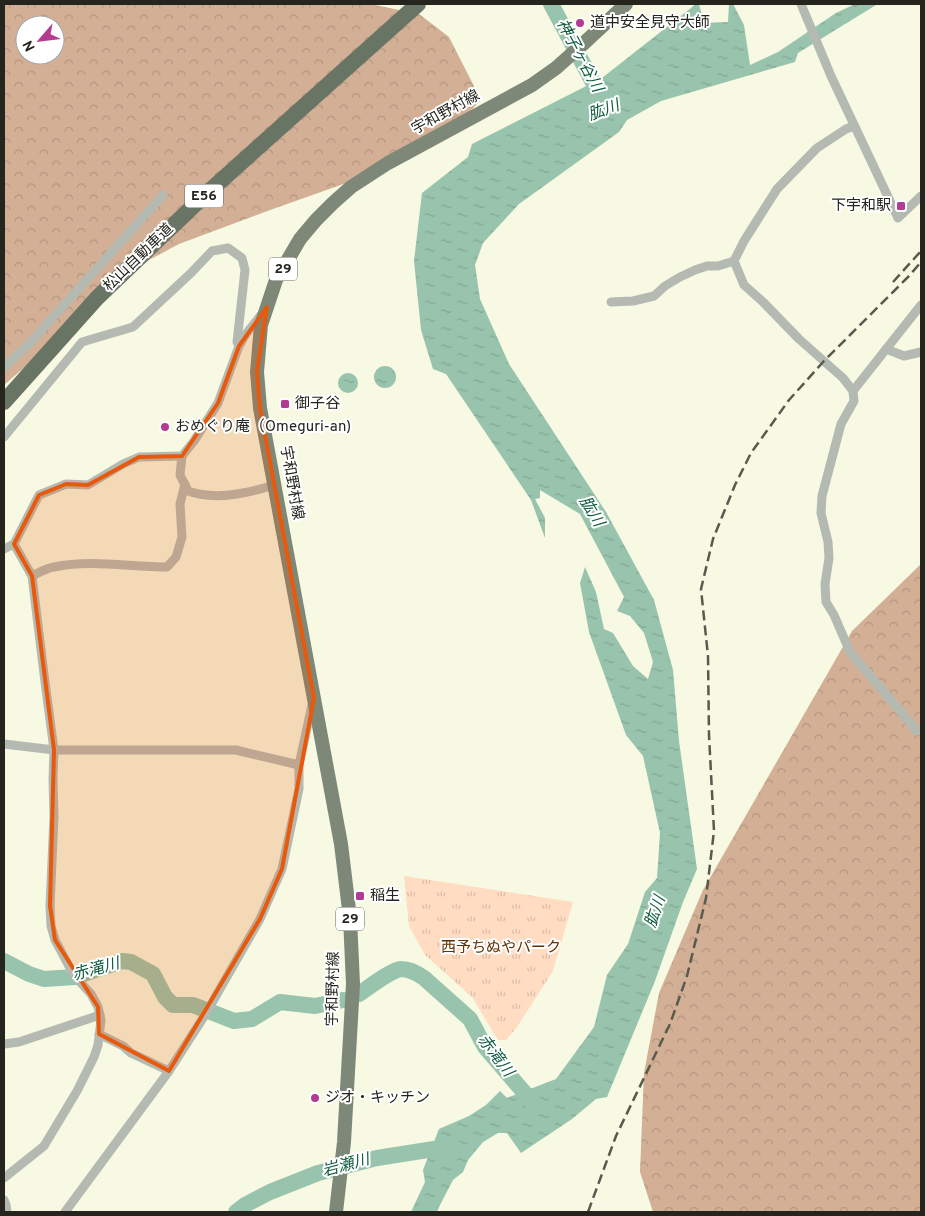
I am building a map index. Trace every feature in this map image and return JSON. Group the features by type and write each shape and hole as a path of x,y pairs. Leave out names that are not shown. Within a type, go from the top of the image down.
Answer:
{"highway":[{"name":"松山自動車道","path":"4,402 105,291 205,195 418,4"}],"main road":[{"name":"宇和野村線","path":"336,1212 344,1142 353,984 350,918 341,844 260,408 257,372 261,324 276,280 300,239 316,220 345,193 388,163 532,85 556,68 584,44 623,5"}],"street":[{"path":"801,4 831,76 898,218 921,196"},
{"path":"854,126 846,129 817,148 776,189 744,241 734,262 744,285 799,339 843,378 853,391 854,401 841,424 822,496 821,513 828,542 829,558 824,584 826,602 834,615 850,652 917,731"},
{"path":"4,367 29,344 163,194"},
{"path":"4,437 82,342 133,326 212,251 228,248 242,258 245,270 237,342 239,346"},
{"path":"611,302 633,301 654,296 665,286 695,270 707,266 718,266 734,262"},
{"path":"853,391 921,306"},
{"path":"267,307 239,346 218,403 182,456 180,475 188,491 206,496 249,493 274,485"},
{"path":"886,349 904,356 921,352"},
{"path":"4,549 14,544 39,495 66,484 88,485 123,464 139,457 182,456"},
{"path":"32,576 52,567 80,564 166,567 176,557 182,537 180,504 184,484"},
{"path":"4,1178 44,1146 86,1074 98,1044 101,1020 98,1006 91,994 71,970 54,940 51,926 54,750 32,576 14,544"},
{"path":"65,1212 170,1071 205,1015 260,919 282,869 299,789 299,765 314,698"},
{"path":"4,744 54,750 236,750 299,765"},
{"path":"4,1044 18,1042 100,1015"},
{"path":"100,1034 123,1046 131,1053 170,1071"},
{"path":"4,1200 7,1212"}],"highlighted area":[{"path":"267,307 257,372 260,408 314,698 282,869 260,919 169,1071 99,1034 98,1007 55,940 50,906 54,750 32,576 14,544 39,495 66,484 88,485 139,457 182,456 218,403 239,346"}],"green space":[{"path":"4,4 370,4 419,14 449,37 481,100 445,136 366,176 179,244 134,268 82,324 4,385"},
{"path":"921,564 921,1212 653,1212 640,1172 644,1073 659,993 703,890 852,631"},
{"name":"西予ちぬやパーク","path":"404,876 573,902 553,971 517,1027 506,1040 498,1040 472,997 425,955 409,926"}],"water":[{"name":"肱川","path":"696,4 699,4 704,23 728,22 729,4 733,4 744,25 750,65 778,52 836,13 855,4 880,4 798,53 795,62 661,101 627,120 619,132 519,204 483,243 475,265 480,299 509,364 606,512 654,600 673,670 679,741 697,869 683,902 655,981 607,1097 596,1099 572,1119 521,1153 507,1133 498,1133 483,1142 468,1160 463,1172 453,1180 437,1212 411,1212 425,1182 423,1170 439,1129 469,1116 486,1105 500,1091 507,1098 556,1079 594,1027 607,975 628,944 645,892 657,878 660,833 643,756 626,735 589,632 580,583 585,567 596,592 604,629 613,633 633,666 648,679 653,662 644,633 630,616 617,611 624,597 580,514 540,490 540,498 535,499 545,518 545,538 531,500 446,374 433,369 421,330 414,261 422,193 468,157 472,144 602,78"},
{"path":"385,366 395,373 396,377 389,387 385,388 375,381 374,377 381,367"},
{"path":"348,373 355,376 358,383 355,390 348,393 341,390 338,383 341,376"}],"waterway":[{"name":"神子ヶ谷川","path":"551,4 603,101"},
{"name":"赤滝川","path":"4,961 29,974 44,979 75,977 122,961 131,962 153,974 165,997 173,1005 193,1005 234,1021 252,1019 280,1002 315,1006 343,1000"},
{"name":"赤滝川","path":"359,994 397,970 407,970 421,976 470,1019 485,1047 534,1104"},
{"name":"岩瀬川","path":"236,1212 270,1192 318,1173 377,1158 453,1146"}],"railway":[{"path":"893,282 921,251"},
{"path":"588,1212 616,1136 670,1024 687,976 706,898 714,831 709,735 708,656 701,589 713,539 735,485 751,453 789,400 824,361 921,262"}],"place":[{"name":"道中安全見守大師","path":"580,23"},
{"name":"下宇和駅","path":"901,206"},
{"name":"御子谷","path":"285,404"},
{"name":"おめぐり庵（Omeguri-an)","path":"165,427"},
{"name":"稲生","path":"360,896"},
{"name":"ジオ・キッチン","path":"315,1098"}]}
